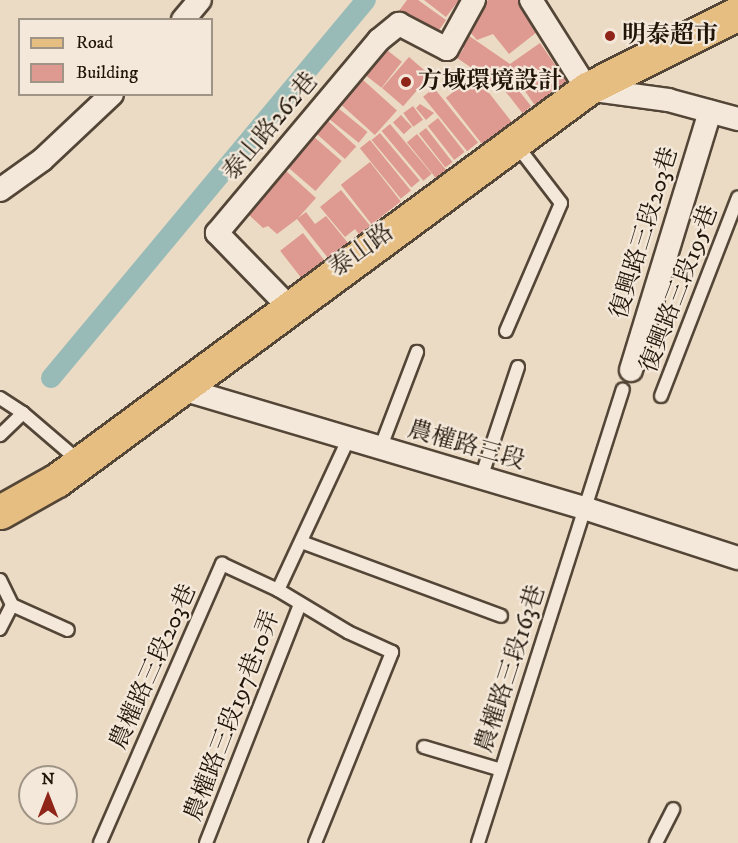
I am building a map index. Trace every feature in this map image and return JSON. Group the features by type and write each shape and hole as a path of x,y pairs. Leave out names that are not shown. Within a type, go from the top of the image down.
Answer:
{"main road":[{"name":"泰山路","path":"0,512 80,462 513,140 587,89 738,13"}],"street":[{"path":"185,18 200,0"},
{"name":"泰山路262巷","path":"288,306 217,233 379,40 399,24 447,49 474,0"},
{"path":"531,0 587,89 668,100 738,119"},
{"path":"0,190 42,160 110,96"},
{"name":"復興路三段203巷","path":"627,380 710,112"},
{"name":"農權路三段","path":"179,388 348,440 584,508 738,558"}],"lane":[{"path":"506,331 561,203 513,140"},
{"name":"復興路三段195巷","path":"661,396 738,197"},
{"path":"380,449 417,352"},
{"path":"481,478 518,367"},
{"name":"農權路三段163巷","path":"478,843 627,380"},
{"path":"0,398 22,413 80,462"},
{"path":"0,435 22,413"},
{"path":"315,843 392,652 278,590 304,543 348,440"},
{"path":"304,543 501,616"},
{"name":"農權路三段203巷","path":"100,843 222,564 278,590"},
{"path":"0,580 12,605 68,630"},
{"name":"農權路三段197巷10弄","path":"206,843 300,604"},
{"path":"0,629 12,605"},
{"path":"424,747 501,770"},
{"path":"656,843 673,809"}],"building":[{"path":"407,0 418,0 446,20 432,40 396,15"},
{"path":"424,0 459,0 446,17"},
{"path":"488,0 518,0 537,32 509,54 493,34 477,40 467,29"},
{"path":"462,31 510,64 540,43 569,85 536,107 509,68 497,85 457,58 464,48 455,41"},
{"path":"383,47 402,62 382,88 363,73"},
{"name":"方域環境設計","path":"409,57 430,75 403,106 382,88"},
{"path":"475,75 515,126 486,149 446,98"},
{"path":"509,78 531,106 522,113 500,85"},
{"path":"362,79 397,110 375,135 340,104"},
{"path":"434,88 478,142 467,151 423,97"},
{"path":"420,104 434,113 426,120 416,108"},
{"path":"413,106 423,120 413,127 403,113"},
{"path":"338,108 368,132 359,143 329,119"},
{"path":"401,115 412,127 404,134 393,123"},
{"path":"438,118 464,152 454,160 428,126"},
{"path":"328,121 356,146 345,159 317,134"},
{"path":"390,124 432,174 423,181 382,131"},
{"path":"426,128 452,162 445,167 419,134"},
{"path":"380,133 420,180 411,188 372,140"},
{"path":"417,134 446,170 436,178 407,142"},
{"path":"313,136 342,161 315,191 287,166"},
{"path":"370,140 411,191 401,199 360,148"},
{"path":"370,162 401,201 372,224 341,185"},
{"path":"285,170 316,198 298,218 306,212 315,224 326,216 348,243 328,258 297,219 277,234 268,226 263,228 248,214"},
{"path":"341,190 372,228 361,237 355,229 345,237 320,207"},
{"path":"303,233 326,262 303,280 280,251"}],"waterway":[{"path":"51,378 366,0"}],"place":[{"name":"明泰超市","path":"610,36"},
{"name":"方域環境設計","path":"406,82"}]}
